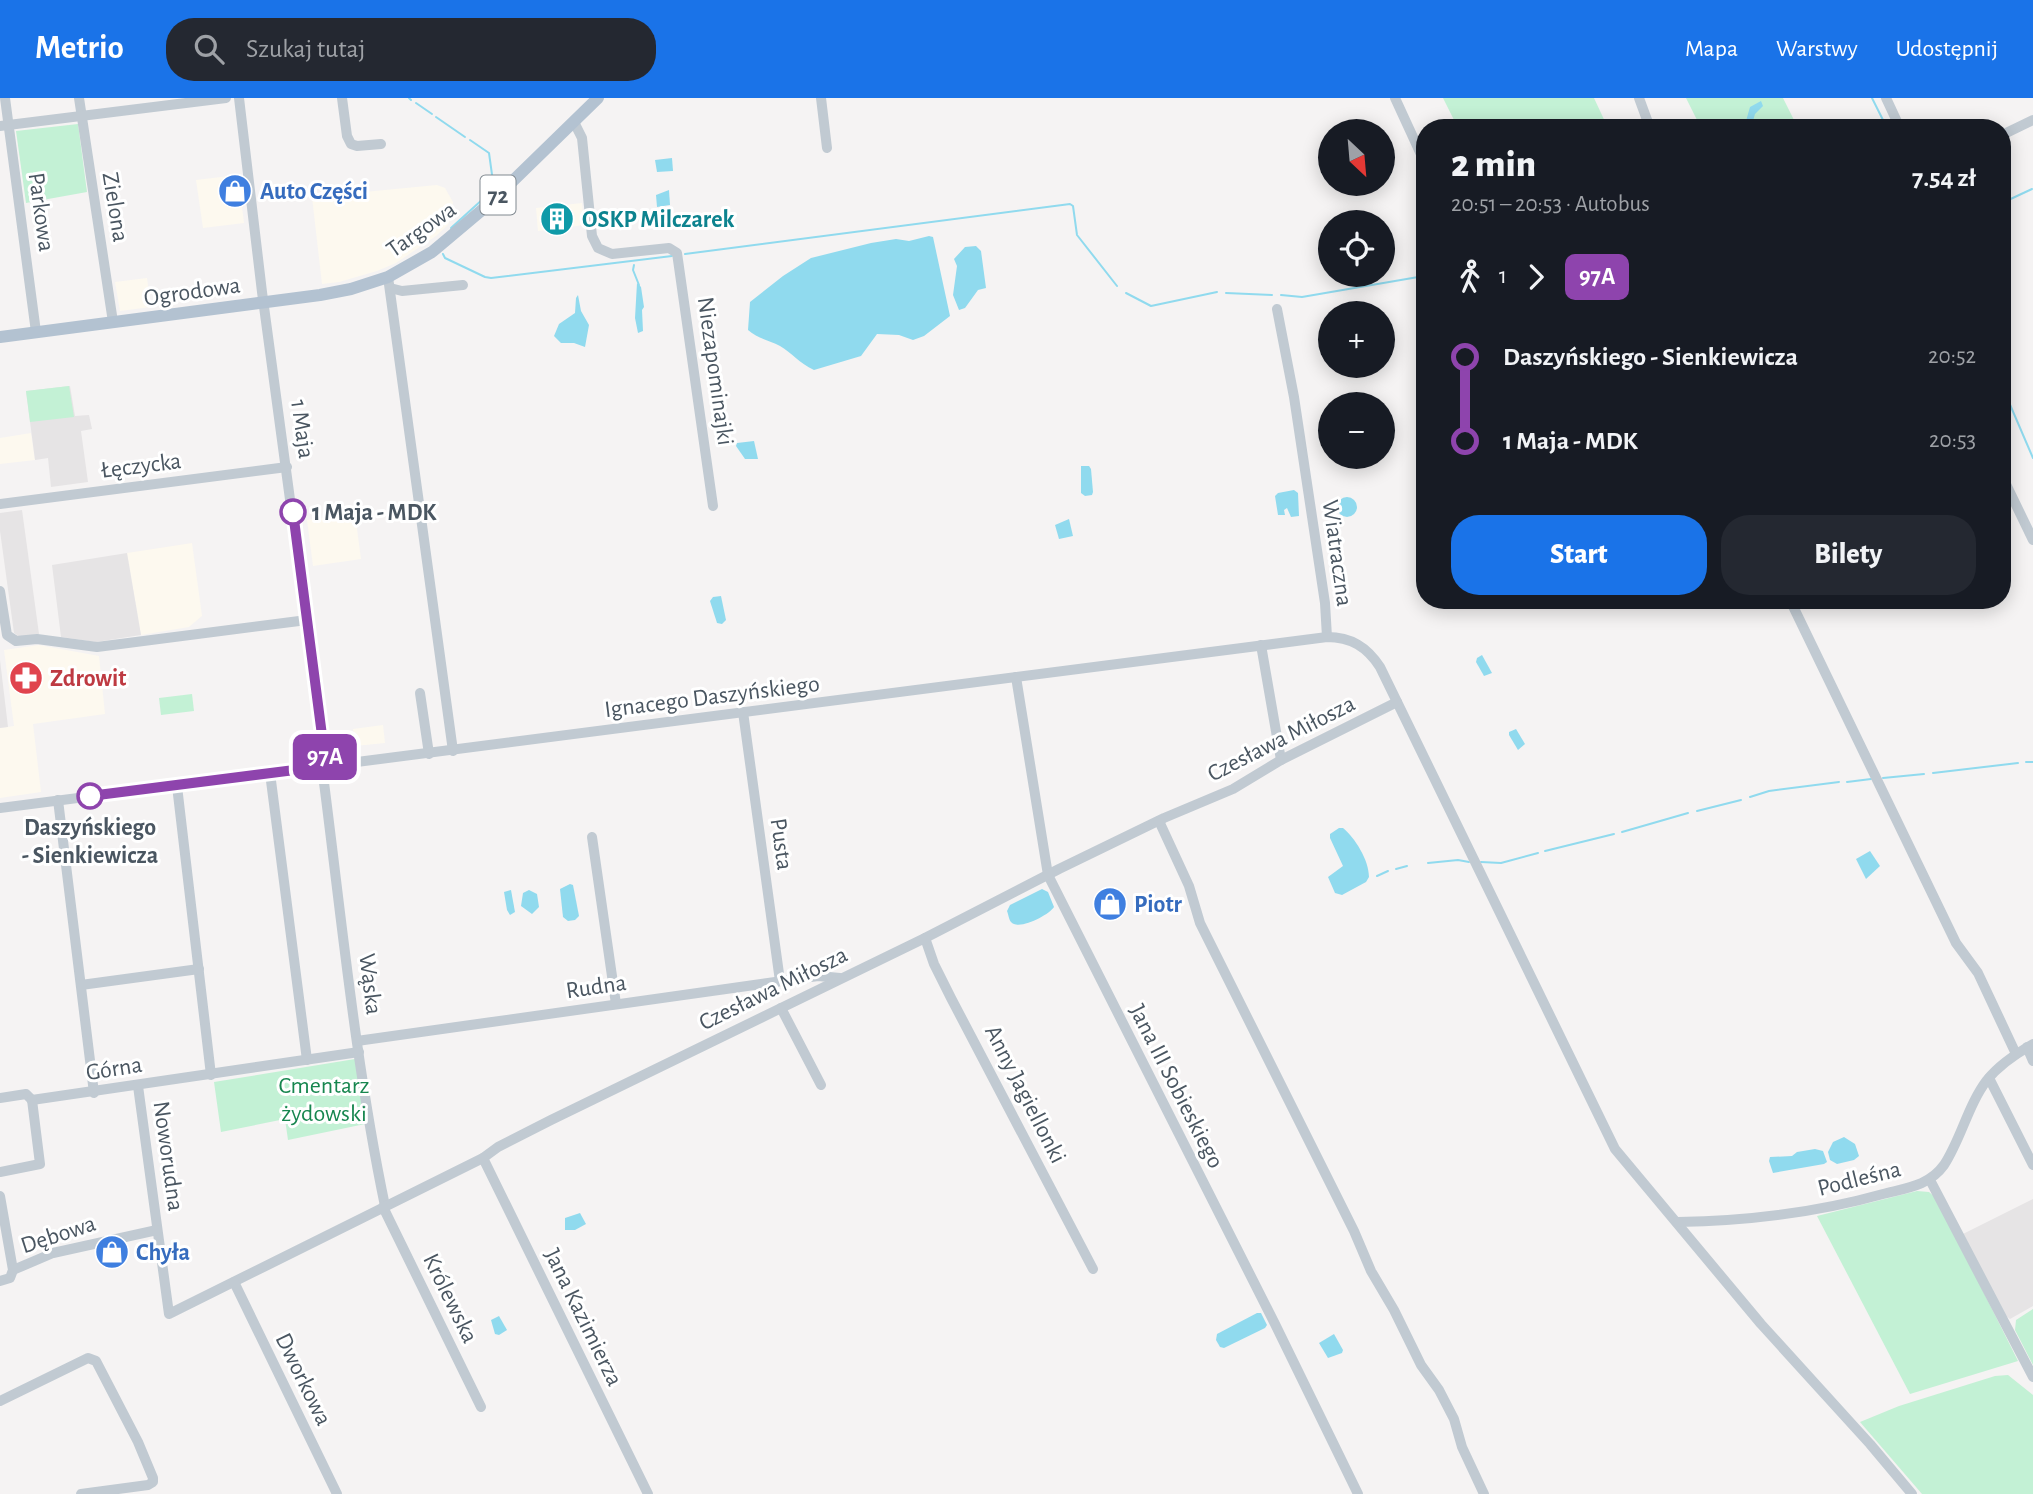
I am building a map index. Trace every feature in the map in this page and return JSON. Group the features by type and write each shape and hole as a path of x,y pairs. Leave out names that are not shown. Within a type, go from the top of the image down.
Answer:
{"main road":[{"name":"Targowa","path":"389,282 457,233 598,98"},
{"name":"Ogrodowa","path":"0,337 264,302 389,282"}],"street":[{"name":"Parkowa","path":"5,98 4,125 36,332"},
{"name":"Zielona","path":"79,98 113,322"},
{"path":"4,125 226,98"},
{"name":"1 Maja","path":"239,98 324,766"},
{"path":"342,98 347,136 351,144 381,144"},
{"path":"821,98 827,148"},
{"path":"1395,98 1416,144"},
{"path":"1639,98 1647,119"},
{"path":"1886,98 1896,119"},
{"path":"2011,131 2033,120"},
{"name":"Niezapominajki","path":"573,122 582,138 592,236 598,248 612,254 669,248 676,251 713,506"},
{"path":"389,282 453,751"},
{"name":"Ogrodowa","path":"389,282 402,291 463,285"},
{"name":"Wiatraczna","path":"1278,309 1325,603 1327,637"},
{"name":"Łęczycka","path":"0,504 287,467"},
{"path":"2011,495 2033,540"},
{"path":"0,591 8,638 16,641 37,639 97,647 307,620"},
{"path":"1794,609 1956,943 1978,973 2016,1054"},
{"name":"Ignacego Daszyńskiego","path":"0,808 1261,645 1327,637 1353,641 1370,653 1380,667 1608,1138 1623,1160 1678,1222 1761,1324 1912,1494"},
{"path":"1261,645 1281,760"},
{"name":"Jana III Sobieskiego","path":"1016,677 1048,875 1358,1494"},
{"path":"420,693 429,754"},
{"name":"Czesława Miłosza","path":"169,1314 483,1158 498,1147 551,1120 1159,821 1233,789 1281,760 1397,702"},
{"name":"Pusta","path":"743,712 780,981"},
{"name":"Wąska","path":"324,766 357,1041 384,1207"},
{"path":"270,773 307,1060 359,1052"},
{"path":"177,786 211,1074"},
{"path":"58,800 94,1093"},
{"path":"1159,821 1189,886 1200,923 1354,1231 1371,1271 1421,1365 1439,1390 1454,1419 1462,1447 1484,1494"},
{"path":"592,836 616,1004"},
{"name":"Anny Jagiellonki","path":"925,938 945,987 1093,1269"},
{"path":"81,985 199,969"},
{"name":"Rudna","path":"357,1041 818,976 841,978"},
{"path":"781,1008 821,1085"},
{"path":"2030,1046 2033,1060"},
{"name":"Podleśna","path":"1678,1222 1748,1220 1807,1212 1930,1180 1945,1164 1989,1078 2016,1054 2030,1046"},
{"name":"Górna","path":"0,1098 26,1094 32,1100 94,1093 307,1060"},
{"path":"1989,1078 2033,1165"},
{"name":"Noworudna","path":"138,1086 169,1314"},
{"path":"0,1172 40,1164 32,1100"},
{"name":"Jana Kazimierza","path":"483,1158 648,1494"},
{"path":"1930,1180 2033,1377"},
{"path":"0,1196 13,1270"},
{"name":"Królewska","path":"384,1207 481,1407"},
{"name":"Dębowa","path":"0,1281 10,1278 13,1270 53,1253 157,1230"},
{"name":"Dworkowa","path":"234,1282 337,1494"},
{"path":"0,1401 93,1358 138,1442 153,1482 148,1485 81,1494"}],"shaded area":[{"path":"238,175 244,223 203,228 196,180"},
{"path":"437,185 445,188 453,202 448,225 436,236 396,263 377,271 322,284 312,197"},
{"path":"582,203 584,225 538,231 536,208"},
{"path":"147,278 151,307 120,311 115,282"},
{"path":"70,386 75,416 89,415 92,429 81,431 88,482 51,487 48,458 35,460 26,391"},
{"path":"31,433 35,460 0,464 0,438"},
{"path":"22,510 39,634 20,637 14,633 0,513"},
{"path":"355,514 361,559 313,566 307,520"},
{"path":"192,543 202,616 189,627 141,635 127,553"},
{"path":"127,553 141,635 96,642 61,637 52,565"},
{"path":"39,645 99,656 105,714 33,724 41,792 0,798 0,728 14,726 4,650"},
{"path":"0,660 8,727 0,728"},
{"path":"383,725 385,743 355,746 353,729"},
{"path":"2033,1199 2033,1306 2010,1319 2000,1311 1963,1234"}],"green space":[{"path":"1443,98 1594,98 1604,119 1454,119"},
{"path":"1686,98 1783,98 1794,119 1696,119"},
{"path":"78,124 87,192 26,203 16,131"},
{"path":"69,386 74,417 30,422 26,391"},
{"path":"192,694 194,711 161,715 159,698"},
{"name":"Cmentarz żydowski","path":"355,1059 365,1124 288,1140 285,1119 221,1132 214,1082"},
{"path":"1917,1191 1929,1192 1937,1199 2018,1361 1910,1394 1817,1216"},
{"path":"2033,1309 2033,1365 2015,1330 2016,1320"},
{"path":"2008,1375 2033,1395 2033,1494 1922,1494 1860,1422 1899,1406 1995,1376"}],"water":[{"path":"1761,101 1763,106 1754,119 1747,119 1750,107"},
{"path":"672,158 673,171 657,172 655,160"},
{"path":"669,190 670,205 657,207 656,195"},
{"path":"933,237 950,316 924,336 913,340 899,335 877,334 861,356 814,370 780,346 748,330 750,302 811,258 871,243 896,239 909,241"},
{"path":"976,246 981,251 986,288 978,290 965,308 959,310 953,295 957,266 954,259 965,247"},
{"path":"637,283 641,287 644,307 643,331 638,333 635,318"},
{"path":"578,295 581,311 589,325 585,347 574,343 561,343 554,336 559,324 575,313"},
{"path":"754,441 758,459 745,459 736,446 737,443"},
{"path":"1081,466 1089,466 1091,469 1092,495 1085,496 1081,493"},
{"path":"1294,490 1298,493 1299,516 1291,517 1287,508 1284,510 1285,515 1278,515 1275,496"},
{"path":"1347,497 1354,500 1357,507 1354,514 1347,517 1340,514 1337,507 1340,500"},
{"path":"1069,519 1073,536 1059,539 1055,525"},
{"path":"721,596 726,620 722,624 717,623 710,601 713,597"},
{"path":"1482,655 1492,673 1484,676 1476,662"},
{"path":"1516,729 1525,744 1518,750 1509,735 1509,732"},
{"path":"1339,828 1348,832 1361,850 1369,877 1366,882 1342,895 1335,893 1328,877 1343,866 1330,838 1330,834"},
{"path":"1870,851 1880,866 1866,879 1856,859"},
{"path":"573,885 579,916 568,921 563,917 560,889"},
{"path":"1042,889 1048,892 1054,907 1040,918 1027,923 1020,925 1011,922 1007,911 1010,905"},
{"path":"511,890 515,912 510,915 504,892"},
{"path":"529,890 537,894 539,907 532,914 521,906 523,893"},
{"path":"1844,1137 1855,1144 1859,1156 1837,1164 1830,1160 1828,1152 1833,1142"},
{"path":"1815,1149 1823,1151 1827,1162 1773,1173 1770,1157 1792,1156 1797,1152"},
{"path":"580,1213 586,1224 575,1230 565,1230 565,1218"},
{"path":"1261,1313 1267,1325 1265,1328 1224,1348 1220,1347 1216,1340 1217,1334"},
{"path":"499,1316 507,1330 499,1335 495,1334 491,1320"},
{"path":"1334,1334 1343,1350 1342,1353 1328,1358 1319,1343"}],"waterway":[{"path":"1872,98 1882,119"},
{"path":"416,103 432,114"},
{"path":"436,117 465,137"},
{"path":"451,228 494,189 489,153 470,140"},
{"path":"2011,199 2032,189"},
{"path":"685,254 1070,204 1073,206 1077,235 1117,286"},
{"path":"443,254 445,258 491,278 672,256"},
{"path":"634,265 633,270 639,285"},
{"path":"1281,295 1302,297 1416,277"},
{"path":"1126,293 1151,306 1217,292"},
{"path":"1226,293 1272,295"},
{"path":"2011,407 2033,458"},
{"path":"2026,762 2033,762"},
{"path":"1933,773 2018,763"},
{"path":"1883,778 1924,774"},
{"path":"1847,782 1871,779"},
{"path":"1750,797 1769,791 1839,782"},
{"path":"1697,811 1741,800"},
{"path":"1622,832 1688,813"},
{"path":"1545,851 1614,834"},
{"path":"1481,862 1501,863 1538,853"},
{"path":"1428,863 1458,860 1469,862"},
{"path":"1396,869 1407,866"},
{"path":"1377,876 1388,871"}],"bus line":[{"name":"97A","path":"90,796 326,766 293,512"}],"place":[{"name":"Auto Części","path":"235,191"},
{"name":"OSKP Milczarek","path":"557,219"},
{"name":"1 Maja - MDK","path":"293,512"},
{"name":"Zdrowit","path":"26,678"},
{"name":"Daszyńskiego - Sienkiewicza","path":"90,796"},
{"name":"Piotr","path":"1110,904"},
{"name":"Chyła","path":"112,1252"}]}
